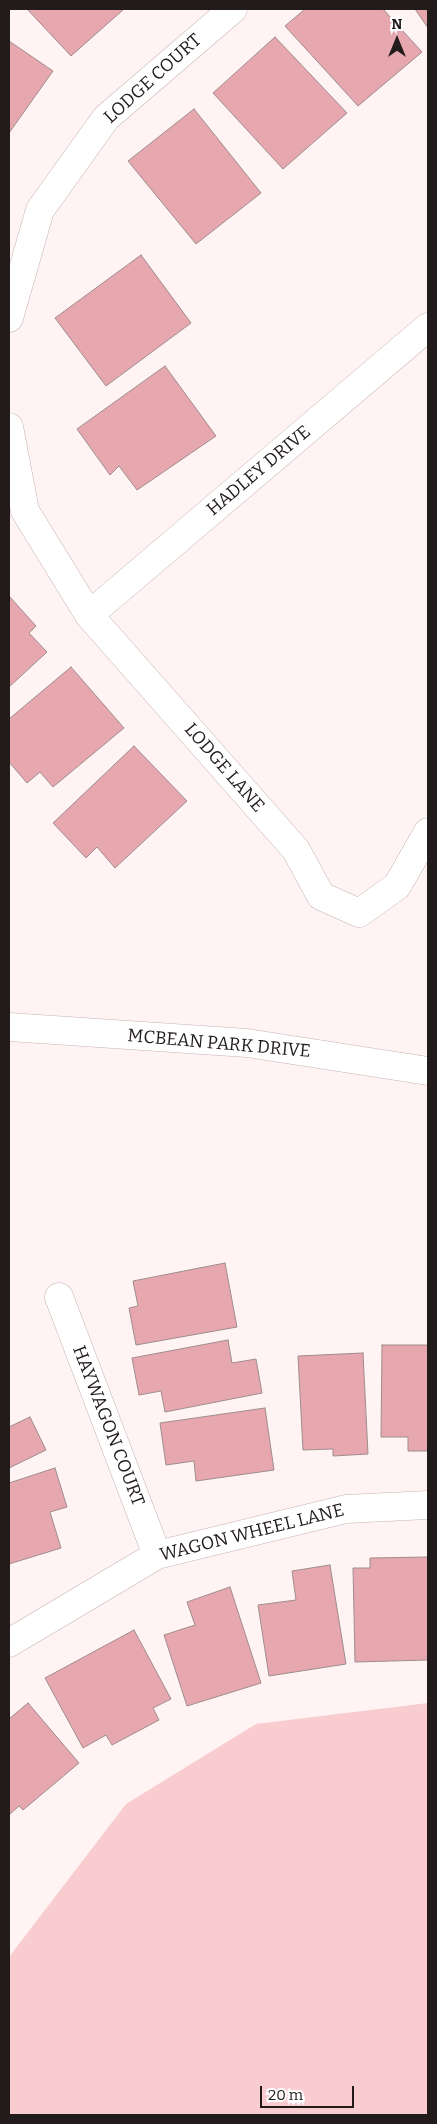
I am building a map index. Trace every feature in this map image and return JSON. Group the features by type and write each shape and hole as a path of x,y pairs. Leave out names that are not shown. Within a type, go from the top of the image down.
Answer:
{"street":[{"name":"LODGE COURT","path":"9,318 40,210 106,118 232,9"},
{"name":"HADLEY DRIVE","path":"89,616 428,327"},
{"path":"9,427 25,511 89,616"},
{"name":"LODGE LANE","path":"89,616 296,850 321,896 359,913 397,886 428,832"},
{"name":"MCBEAN PARK DRIVE","path":"9,1027 247,1043 428,1071"},
{"name":"HAYWAGON COURT","path":"60,1297 157,1554"},
{"name":"WAGON WHEEL LANE","path":"9,1643 157,1554 346,1509 428,1505"}],"shaded area":[{"path":"428,1703 428,2115 9,2115 9,1957 126,1804 256,1724"}],"building":[{"path":"27,9 124,9 71,56"},
{"path":"305,9 383,9 422,52 358,106 285,26"},
{"path":"415,9 428,9 428,28"},
{"path":"275,37 347,113 283,169 213,93"},
{"path":"9,41 53,71 9,133"},
{"path":"194,109 261,193 196,244 128,161"},
{"path":"141,255 191,323 106,386 55,318"},
{"path":"165,366 216,436 137,490 119,466 110,475 77,429"},
{"path":"9,596 36,626 29,633 47,652 9,687"},
{"path":"71,667 124,728 53,787 40,772 27,783 9,762 9,719"},
{"path":"134,746 187,801 115,868 97,847 86,858 53,823"},
{"path":"225,1263 237,1327 136,1345 129,1308 138,1306 133,1281"},
{"path":"228,1340 232,1363 256,1359 262,1393 165,1412 161,1391 139,1395 132,1358"},
{"path":"382,1345 428,1345 428,1451 408,1451 408,1437 381,1437"},
{"path":"363,1353 368,1454 333,1456 333,1449 303,1450 298,1356"},
{"path":"265,1408 274,1470 196,1481 194,1461 166,1465 160,1423"},
{"path":"30,1417 46,1450 9,1468 9,1427"},
{"path":"55,1468 67,1507 50,1512 61,1548 9,1564 9,1483"},
{"path":"428,1557 428,1660 355,1662 353,1568 370,1568 370,1558"},
{"path":"330,1565 346,1664 269,1676 258,1605 296,1600 292,1571"},
{"path":"230,1587 261,1683 187,1706 164,1635 195,1625 187,1602"},
{"path":"134,1630 171,1699 153,1708 159,1720 112,1745 106,1735 83,1748 45,1678"},
{"path":"28,1703 79,1763 23,1810 19,1806 9,1815 9,1719"}]}
